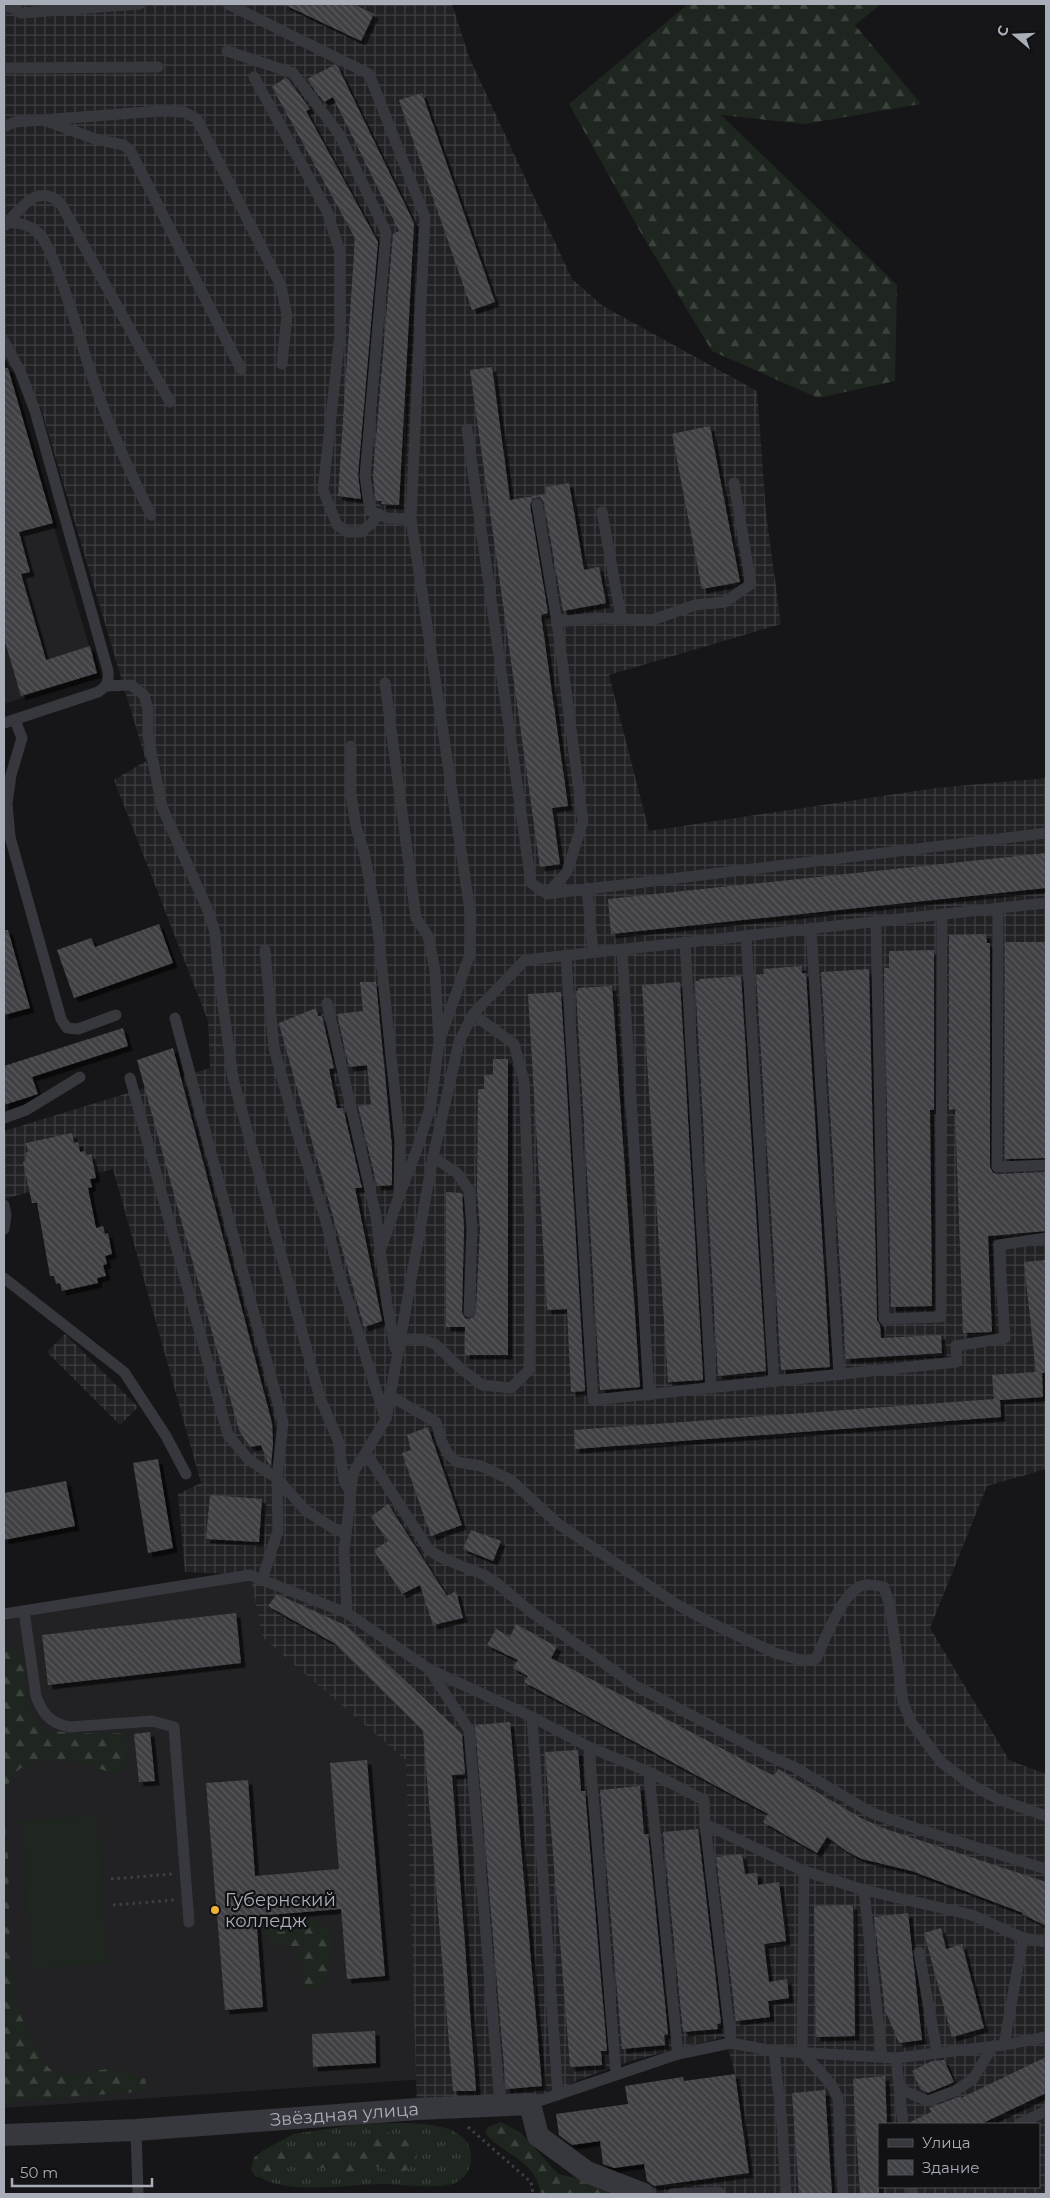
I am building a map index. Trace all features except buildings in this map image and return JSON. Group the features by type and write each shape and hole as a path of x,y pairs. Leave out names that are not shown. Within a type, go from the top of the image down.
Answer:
{"street":[{"name":"Звёздная улица","path":"4,2135 136,2130 500,2104 530,2104"},
{"path":"530,2104 538,2136 587,2172 644,2194"}],"lane":[{"path":"4,6 13,8 21,13 140,4"},
{"path":"228,4 369,74 425,217 411,519 471,916 470,954 439,1042"},
{"path":"227,51 293,73 339,134 386,232 364,476 370,511 388,518 411,519"},
{"path":"4,68 158,67"},
{"path":"254,76 327,211 340,252 340,334 323,490 337,525 348,532 360,532 371,524 378,514"},
{"path":"4,127 15,122 161,111 184,112 197,119 281,286 287,315 282,364"},
{"path":"44,120 95,139 124,145 131,152 241,368"},
{"path":"6,225 36,196 45,194 54,197 61,204 170,402"},
{"path":"6,225 14,222 32,227 41,236 51,255 104,408 121,452 151,515"},
{"path":"4,342 20,371 35,411 108,671 106,686"},
{"path":"467,429 531,883 547,894 1046,833"},
{"path":"557,622 621,617 652,620 695,605 725,602 751,584 734,483"},
{"path":"536,504 557,622 583,821 567,872 547,894"},
{"path":"602,512 621,617"},
{"path":"380,1249 416,1152 431,1105 439,1042 435,970 428,936 416,918 385,683"},
{"path":"4,723 98,692 106,686 131,685 144,695 148,709 148,736 162,807 209,913 215,933 233,1078 318,1389 338,1440 344,1480 351,1494"},
{"path":"15,720 22,738 11,775 7,804 10,837 61,1019 67,1028 78,1029 116,1015"},
{"path":"351,746 351,794 356,827 364,852 378,921 400,1142 399,1196"},
{"path":"587,888 593,952"},
{"path":"347,1613 344,1551 354,1473 386,1419 433,1157 458,1042 473,1014 525,960 1046,903"},
{"path":"998,908 997,1167 1046,1165"},
{"path":"876,921 884,1319 942,1317 942,914"},
{"path":"811,928 838,1375"},
{"path":"746,936 774,1382"},
{"path":"685,942 711,1388"},
{"path":"622,949 650,1395"},
{"path":"266,950 274,1048 297,1132 326,1221 338,1270 386,1419"},
{"path":"566,955 593,1400 957,1362 956,1346 1005,1338 999,1245 1046,1238"},
{"path":"327,1003 343,1080 355,1118 365,1174 376,1216 387,1304 397,1355"},
{"path":"400,1339 421,1339 435,1344 482,1386 511,1388 530,1370 530,1235 524,1081 514,1044 473,1014"},
{"path":"174,1018 283,1422 277,1478 278,1530 262,1580"},
{"path":"4,1118 26,1110 80,1077"},
{"path":"130,1078 228,1435 250,1460 277,1478 305,1510 346,1534"},
{"path":"432,1092 442,1119"},
{"path":"433,1157 457,1173 469,1190 472,1229 469,1312"},
{"path":"4,1205 6,1215 4,1229"},
{"path":"4,1278 124,1372 166,1436 186,1474"},
{"path":"390,1396 436,1422 448,1454 458,1462 481,1466 512,1480 556,1523 676,1604 711,1623 775,1653 804,1662 816,1659 832,1622 856,1588 868,1584 884,1587 890,1606 903,1702 911,1722 941,1762 972,1785 998,1799 1046,1816"},
{"path":"366,1453 429,1550 442,1558 484,1575 498,1584 531,1612 636,1686 769,1756 794,1767 872,1813 1046,1869"},
{"path":"4,1614 250,1575 347,1613 428,1670 532,1717 589,1748 649,1772 704,1800 705,1824 730,2043"},
{"path":"24,1611 36,1696 40,1707 48,1719 59,1725 69,1727 152,1721 174,1727 189,1922"},
{"path":"428,1670 469,1730 500,2104"},
{"path":"532,1717 558,2095"},
{"path":"589,1748 616,2074"},
{"path":"649,1772 678,2054"},
{"path":"705,1824 804,1871 864,1890 972,1915 1023,1938 1046,1942"},
{"path":"804,1871 802,2052 831,2084 838,2098 843,2194"},
{"path":"864,1890 882,2057"},
{"path":"900,2089 928,2101 955,2091 973,2079 998,2046 1023,1938"},
{"path":"919,1952 937,2052"},
{"path":"530,2104 678,2054 730,2043 774,2051 896,2058 998,2046 1046,2037"},
{"path":"774,2051 782,2124 786,2194"},
{"path":"896,2058 903,2123"},
{"path":"1021,2123 1046,2111"},
{"path":"136,2130 138,2194"},
{"path":"672,2194 698,2192 719,2192 721,2194"}],"path":[{"path":"111,1879 186,1873"},
{"path":"113,1905 188,1900"},
{"path":"447,2109 531,2182 533,2194"}],"shaded area":[{"path":"4,4 452,4 469,57 572,279 603,306 757,391 766,513 781,624 609,675 649,831 936,788 1046,778 1046,1469 987,1486 930,1628 1009,1760 1046,1774 1046,2194 653,2194 648,2187 749,2173 735,2074 725,2037 634,2060 578,2080 549,2096 417,2109 406,1760 263,1638 250,1575 185,1572 178,1494 201,1483 113,1169 4,1199 4,1131 210,1068 208,1021 114,780 146,761 41,409 4,358"},
{"path":"11,381 97,673 4,704 4,383"},
{"path":"65,1334 138,1407 120,1425 47,1352"},
{"name":"Губернский колледж","path":"250,1575 414,1741 440,2078 4,2108 4,1619"}],"green space":[{"path":"688,4 881,4 855,25 921,104 805,124 721,115 897,285 895,381 818,398 712,351 641,233 569,104"},
{"path":"4,1647 13,1648 23,1658 27,1698 33,1722 47,1731 101,1734 122,1733 128,1750 124,1768 114,1774 86,1765 55,1760 40,1761 26,1765 15,1774 7,1787 4,1814"},
{"path":"97,1815 107,1964 32,1969 22,1820"},
{"path":"4,1817 8,1854 10,1961 17,2008 42,2061 54,2073 70,2075 107,2069 130,2072 145,2079 147,2091 4,2102"},
{"path":"295,1917 315,1920 324,1924 332,1932 329,1972 326,1980 317,1991 308,1990 303,1982 299,1946 281,1946 270,1943 267,1929 271,1921"},
{"path":"501,2122 520,2132 558,2174 607,2185 624,2194 541,2194 533,2173 485,2133 488,2127"},
{"path":"410,2123 446,2128 460,2135 469,2145 471,2160 468,2171 462,2179 455,2183 439,2186 383,2184 313,2188 277,2184 262,2179 251,2170 254,2158 262,2151 293,2134 361,2124"},
{"path":"385,2131 397,2138 408,2136 416,2138 418,2144 417,2157 411,2167 400,2172 393,2172 375,2167 349,2175 335,2169 311,2168 288,2164 272,2177 256,2177 251,2170 254,2158 258,2154 292,2148 324,2153 335,2152 368,2146"}],"place":[{"name":"Губернский колледж","path":"215,1910"}]}
